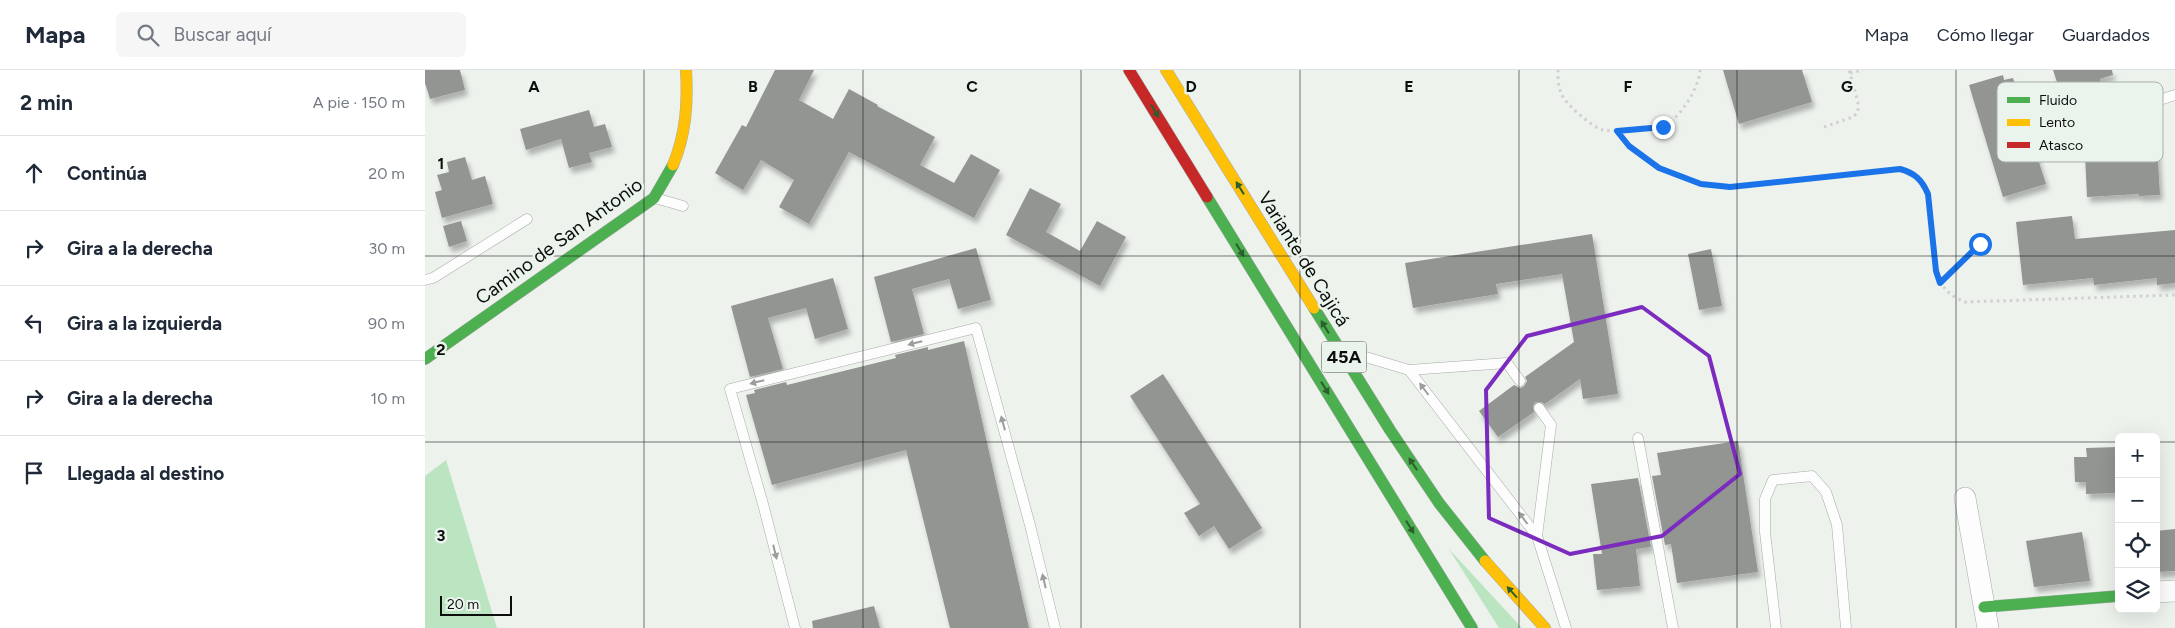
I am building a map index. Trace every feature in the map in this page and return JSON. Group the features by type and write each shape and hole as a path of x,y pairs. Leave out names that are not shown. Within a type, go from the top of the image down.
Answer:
{"main road":[{"name":"Camino de San Antonio","path":"425,359 654,198 665,182 677,158 685,130 688,91 686,70"},
{"name":"45A","path":"1129,70 1473,628"},
{"name":"Variante de Cajicá","path":"1166,70 1339,350 1439,503 1487,564 1545,628"},
{"path":"1984,607 2115,596"}],"street":[{"path":"1965,498 1988,628"},
{"path":"2160,592 2175,591"}],"lane":[{"path":"2163,99 2175,95"},
{"path":"654,198 683,206"},
{"path":"425,280 433,278 527,219"},
{"path":"795,628 763,504 730,389 976,328 1031,524 1055,628"},
{"path":"1339,350 1409,370 1507,363 1520,381"},
{"path":"1409,370 1537,536 1566,628"},
{"path":"1537,536 1551,425 1539,408"},
{"path":"1638,438 1673,628"},
{"path":"1776,628 1765,532 1765,498 1773,480 1812,476 1826,492 1837,525 1846,628"}],"path":[{"path":"1558,70 1561,93 1569,106 1601,130 1617,131 1663,127 1674,119 1695,90 1700,70"},
{"path":"1824,127 1853,117 1858,112 1858,102 1850,72 1863,70"},
{"path":"1617,131 1629,146 1659,168 1701,184 1730,187 1900,169 1912,172 1923,183 1928,194 1936,271 1940,283 1950,296 1965,302 2175,295"},
{"path":"1940,283 1980,244"}],"highlighted area":[{"path":"1642,307 1709,356 1740,474 1662,536 1570,554 1489,518 1486,390 1527,336"}],"green space":[{"path":"446,460 497,628 425,628 425,476"},
{"path":"1449,549 1522,628 1499,628"}],"building":[{"path":"425,70 460,70 465,90 430,99 425,83"},
{"path":"775,70 814,70 799,100 833,119 849,89 935,137 920,165 954,183 971,154 1000,170 974,218 849,152 809,224 779,207 794,180 761,160 743,190 715,173 742,125 746,127"},
{"path":"1723,70 1802,70 1812,102 1739,124"},
{"path":"2053,70 2112,70 2113,75 2100,79 2100,82 2057,82"},
{"path":"2003,75 2004,80 2013,78 2014,82 1997,82 1997,162 2039,162 2046,184 2003,197 1969,85"},
{"path":"589,110 594,127 605,124 612,147 589,153 592,162 569,168 561,139 526,150 520,129"},
{"path":"465,157 472,180 485,176 493,204 442,218 435,192 442,190 437,175 449,172 447,162"},
{"path":"2085,162 2158,162 2160,195 2139,196 2139,194 2087,197"},
{"path":"1030,188 1061,204 1046,232 1080,251 1097,221 1126,237 1100,286 1006,235"},
{"path":"2072,216 2075,239 2175,230 2175,283 2157,285 2157,278 2094,285 2093,278 2023,285 2016,222"},
{"path":"461,221 467,241 449,247 443,226"},
{"path":"1592,234 1618,394 1583,399 1580,379 1545,404 1535,402 1533,406 1534,412 1498,437 1479,411 1514,385 1520,388 1524,386 1527,381 1525,377 1574,342 1562,274 1496,284 1498,294 1413,308 1405,263"},
{"path":"976,248 991,300 958,309 949,279 912,289 924,334 891,342 874,277"},
{"path":"1711,249 1722,306 1699,310 1688,254"},
{"path":"833,278 848,329 815,339 806,308 768,318 783,369 750,377 731,306"},
{"path":"964,341 1029,628 950,628 906,450 772,485 746,395 755,393 754,390 786,382 787,385 896,358 895,355 928,347 928,350"},
{"path":"1163,374 1262,528 1229,549 1214,526 1199,536 1184,513 1200,504 1130,396"},
{"path":"1738,441 1758,572 1677,583 1671,544 1665,545 1652,476 1661,475 1657,453"},
{"path":"2115,447 2115,493 2086,494 2086,482 2075,482 2074,457 2087,457 2086,448"},
{"path":"1638,478 1651,547 1636,549 1640,586 1597,590 1593,554 1602,554 1591,484"},
{"path":"2175,529 2175,571 2160,572 2160,531"},
{"path":"2082,532 2090,581 2034,587 2026,541"},
{"path":"874,606 880,628 813,628 812,621"}],"traffic: fast":[{"path":"425,359 654,198 673,165"},
{"path":"1207,197 1472,628"},
{"path":"1314,308 1390,430 1439,503 1485,561"},
{"path":"1984,607 2115,596"}],"traffic: slow":[{"path":"673,165 681,142 685,118 686,70"},
{"path":"1166,70 1314,308"},
{"path":"1485,561 1545,628"}],"traffic: jam":[{"path":"1129,70 1207,197"}],"route":[{"path":"1663,127 1617,131 1629,146 1659,168 1701,184 1730,187 1900,169 1912,172 1923,183 1928,194 1936,271 1940,283 1980,244"}]}
